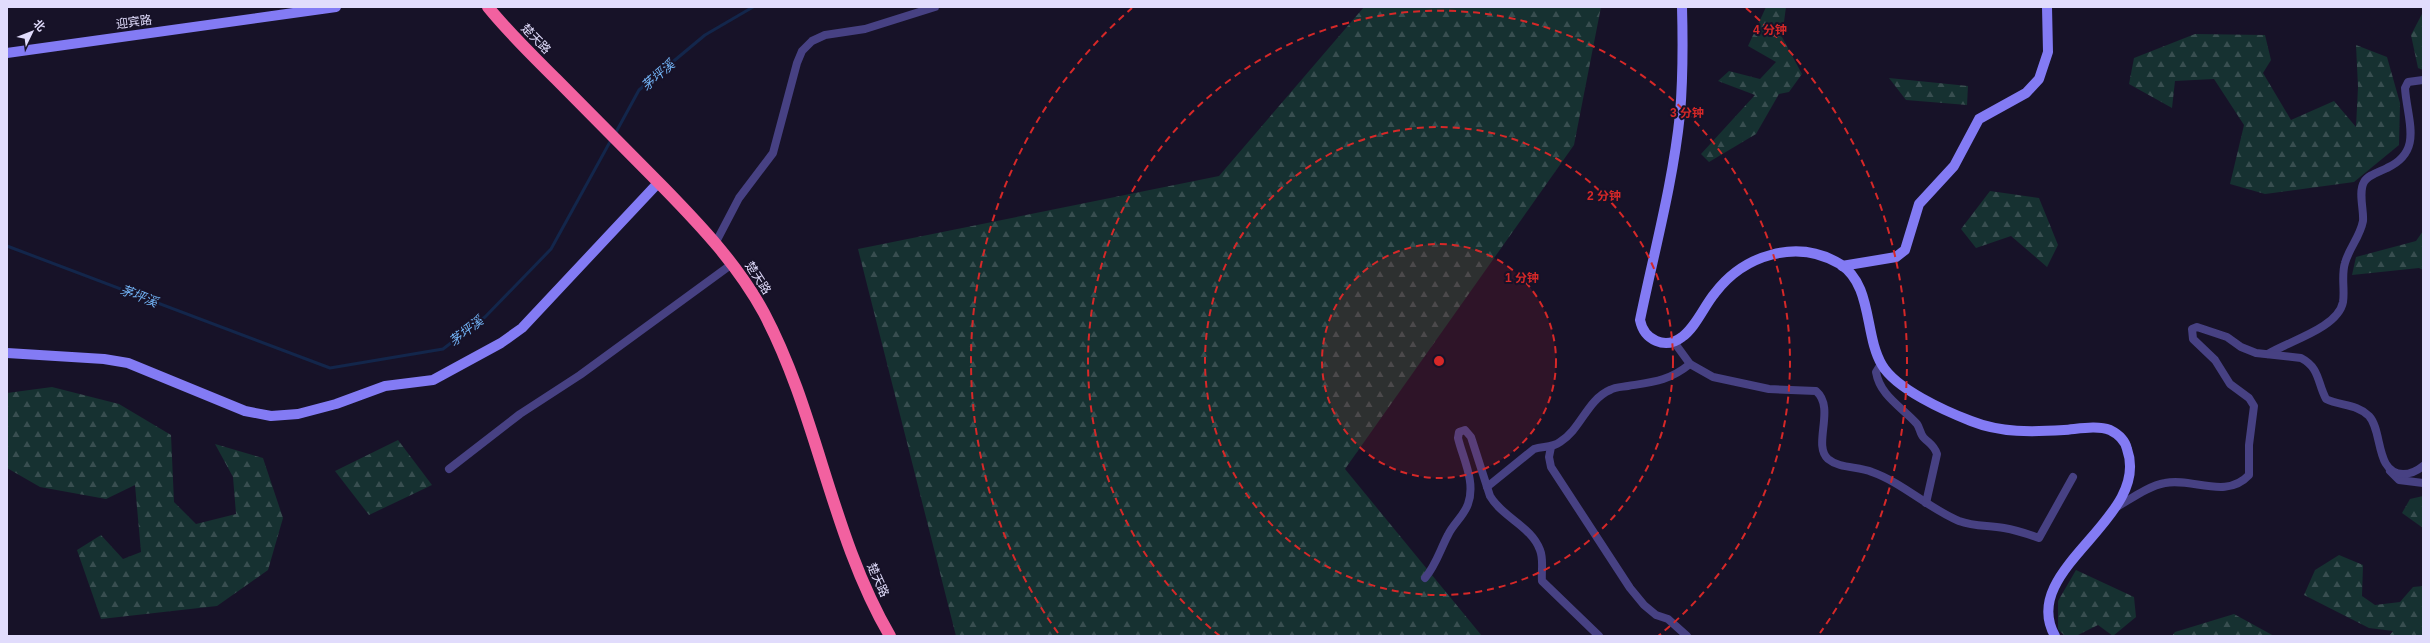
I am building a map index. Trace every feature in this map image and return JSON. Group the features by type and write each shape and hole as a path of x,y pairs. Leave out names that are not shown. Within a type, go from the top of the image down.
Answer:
{"highway":[{"name":"楚天路","path":"488,7 576,100 716,242 732,264 763,313 782,351 850,551 867,592 890,636"}],"street":[{"name":"迎宾路","path":"7,53 336,7"},
{"path":"716,242 739,198 773,153 802,51 812,41 825,35 865,29 935,7"},
{"path":"1682,7 1683,52 1680,115 1668,184 1640,320 1644,331 1652,339 1659,343 1674,342 1686,334 1722,285 1738,270 1756,259 1778,253 1800,252 1821,256 1842,266 1852,275 1858,287 1881,364 1891,376 1917,394 1970,421 1986,426 2017,432 2103,428 2118,435 2127,448 2130,464 2126,485 2115,508 2069,565 2053,591 2048,611 2049,621 2055,636"},
{"path":"1842,266 1896,257 1905,250 1919,204 1954,166 1979,119 2018,98 2039,79 2048,52 2047,7"},
{"path":"2268,355 2284,344 2320,329 2338,314 2343,304 2344,264 2363,222 2362,188 2364,182 2372,175 2399,163 2406,154 2411,131 2405,88 2408,82 2423,80"},
{"path":"7,353 104,359 128,363 245,411 272,416 298,414 336,404 385,386 433,380 501,343 522,328 658,183"},
{"path":"449,469 520,414 580,375 732,264"},
{"path":"2115,508 2166,482 2216,487 2231,485 2244,480 2250,468 2249,446 2254,406 2249,398 2230,384 2215,360 2193,339 2192,329 2202,327 2227,337 2249,351 2268,355 2286,356 2307,362 2317,373 2326,399 2359,409 2367,414 2377,430 2380,446 2390,473 2399,480 2423,483"},
{"path":"1674,342 1690,364 1702,372 1725,380 1769,389 1816,391 1822,395 1824,403 1823,449 1827,458 1835,464 1871,471 1888,478 1926,503 1960,522 1978,527 2002,527 2039,538 2073,477"},
{"path":"1487,487 1534,450 1543,446 1551,447 1570,434 1587,411 1606,392 1611,389 1668,379 1690,364"},
{"path":"1881,364 1876,372 1877,381 1887,396 1917,424 1922,435 1935,446 1937,454 1926,503"},
{"path":"1425,578 1433,568 1448,534 1468,504 1470,485 1469,476 1458,438 1462,430 1467,432 1471,437 1487,487 1495,504 1517,521 1536,542 1542,559 1542,581 1599,636"},
{"path":"1551,447 1549,457 1551,467 1630,588 1644,606 1656,615 1668,619 1687,636"},
{"path":"2389,468 2402,474 2416,472 2423,466"}],"green space":[{"path":"1364,7 1601,7 1574,145 1345,469 1482,636 956,636 858,249 1219,176"},
{"path":"1766,7 1786,7 1782,37 1802,74 1789,92 1779,94 1756,134 1709,162 1701,154 1755,95 1718,81 1729,71 1760,79 1776,62 1748,46"},
{"path":"2423,12 2423,70 2418,68 2411,35"},
{"path":"2195,34 2265,35 2271,60 2263,73 2291,120 2334,101 2356,127 2358,87 2356,45 2387,57 2400,103 2399,145 2354,182 2265,194 2230,184 2244,125 2214,79 2175,81 2172,108 2129,84 2134,58"},
{"path":"1889,78 1968,86 1967,105 1906,100"},
{"path":"1990,191 2039,198 2058,245 2047,267 2011,236 1976,248 1961,229"},
{"path":"2423,231 2423,270 2419,268 2352,275 2356,257 2416,241"},
{"path":"52,387 119,404 171,435 174,502 196,524 236,514 233,477 215,444 263,458 283,518 268,570 217,606 101,619 77,550 101,535 123,559 141,552 135,485 106,499 40,487 7,468 7,393"},
{"path":"398,440 432,485 369,515 335,471"},
{"path":"2423,496 2423,528 2402,513 2410,499"},
{"path":"2339,555 2363,565 2362,596 2375,605 2400,602 2413,587 2423,586 2423,636 2389,636 2393,631 2369,628 2304,595 2315,570"},
{"path":"2076,570 2134,597 2136,617 2113,636 2098,625 2076,636 2065,636 2058,629 2058,601"},
{"path":"2234,614 2274,636 2172,636 2175,632"}],"waterway":[{"name":"茅坪溪","path":"615,134 639,90 705,35 753,7"},
{"name":"茅坪溪","path":"7,246 330,368 443,349 485,317 551,249 611,140"}]}
